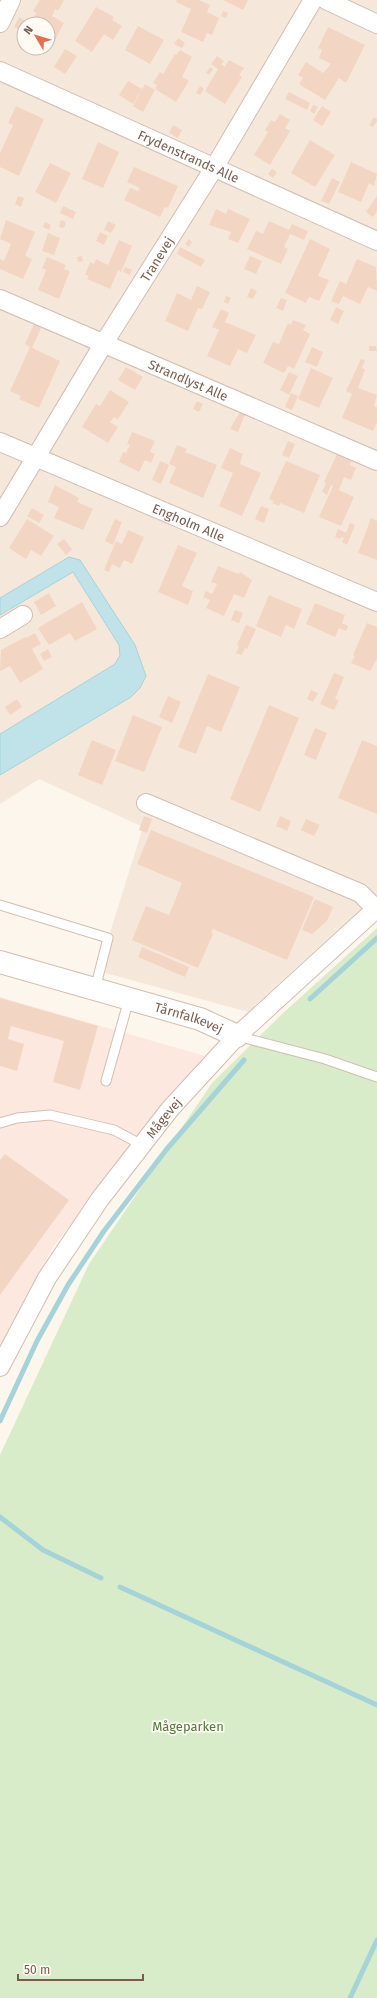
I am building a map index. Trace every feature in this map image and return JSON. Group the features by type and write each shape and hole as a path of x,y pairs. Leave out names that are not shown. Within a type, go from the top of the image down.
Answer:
{"street":[{"path":"0,23 11,0"},
{"name":"Tranevej","path":"0,517 104,343 214,168 313,0"},
{"path":"326,0 377,24"},
{"name":"Frydenstrands Alle","path":"0,71 377,241"},
{"name":"Strandlyst Alle","path":"0,298 377,461"},
{"name":"Engholm Alle","path":"0,442 377,602"},
{"path":"0,629 23,615"},
{"name":"Mågevej","path":"0,1367 47,1278 100,1199 170,1109 237,1036 376,908 360,893 146,803"},
{"name":"Tårnfalkevej","path":"0,962 200,1019 237,1036"}],"lane":[{"path":"0,906 108,938 95,989"},
{"path":"106,1081 129,999"},
{"name":"Tårnfalkevej","path":"237,1036 325,1059 377,1077"},
{"path":"0,1123 17,1118 50,1115 114,1130 142,1145"}],"shaded area":[{"path":"0,0 377,0 377,894 248,1012 98,971 143,827 39,779 0,804"},
{"path":"0,997 205,1056 53,1247 0,1350"}],"green space":[{"name":"Mågeparken","path":"377,928 377,1998 0,1998 0,1455 89,1264 212,1083 281,1015"}],"water":[{"path":"69,557 80,560 135,645 146,676 140,688 131,697 0,775 0,734 115,664 120,655 119,645 73,572 0,615 0,598"}],"building":[{"path":"40,0 64,0 58,11 55,9 52,16 35,16 36,13 33,11"},
{"path":"177,0 199,0 210,5 207,12 219,18 212,35 207,33 203,42 181,32 191,9 176,2"},
{"path":"223,0 248,0 243,10"},
{"path":"96,7 114,17 112,20 122,26 113,40 104,34 92,52 75,41"},
{"path":"223,11 228,13 226,18 221,16"},
{"path":"56,18 64,23 56,38"},
{"path":"138,26 164,40 150,64 125,50"},
{"path":"328,27 365,45 346,83 339,78 325,100 299,84 303,78 298,75 306,62 323,73 331,64 319,58 322,50 318,48"},
{"path":"178,38 185,43 182,48 174,44"},
{"path":"65,49 77,56 65,74 54,67"},
{"path":"180,50 192,57 182,77 189,81 176,102 155,89 157,85 153,83 160,72 163,74 175,54 176,55"},
{"path":"217,56 224,61 221,64 225,67 229,60 244,68 239,75 242,77 225,104 205,91 218,69 211,64"},
{"path":"210,67 213,69 209,75 206,73"},
{"path":"128,81 142,89 133,104 119,95"},
{"path":"145,84 155,90 143,112 133,106"},
{"path":"200,86 204,89 200,95 196,93"},
{"path":"289,92 310,103 307,110 285,99"},
{"path":"313,105 318,107 314,114 310,111"},
{"path":"16,106 44,119 19,176 0,167 0,153 13,125 8,123"},
{"path":"322,106 331,112 322,126 313,120"},
{"path":"280,114 290,120 285,128 290,131 270,165 254,155 268,132 265,130 271,120 275,122"},
{"path":"374,117 377,121 373,127 369,125"},
{"path":"173,125 182,130 178,138 169,133"},
{"path":"310,140 335,155 315,187 291,173"},
{"path":"98,142 119,152 103,188 82,179"},
{"path":"351,162 377,174 374,186 369,183 361,202 338,192"},
{"path":"50,163 71,173 56,203 35,192"},
{"path":"134,167 178,186 168,208 165,207 160,217 124,200 130,188 138,191 140,188 127,182"},
{"path":"272,169 277,172 273,178 268,174"},
{"path":"332,178 340,182 329,204 321,201"},
{"path":"18,196 24,198 21,207 15,204"},
{"path":"377,196 377,211 373,217 366,212"},
{"path":"63,206 76,212 73,219 60,213"},
{"path":"216,209 226,214 228,209 250,219 238,243 228,239 231,232 209,225"},
{"path":"6,220 35,232 25,256 32,259 23,279 0,269 0,259 4,261 11,244 0,239"},
{"path":"61,220 66,222 64,228 59,227"},
{"path":"108,221 116,225 111,233 104,230"},
{"path":"269,221 289,230 292,224 308,231 304,240 290,234 284,247 288,249 281,264 247,249 256,231 263,234"},
{"path":"45,222 51,225 49,230 43,227"},
{"path":"100,232 108,236 104,245 96,241"},
{"path":"48,233 60,238 54,255 42,251"},
{"path":"189,239 192,242 189,247 185,244"},
{"path":"310,239 330,249 318,276 329,280 319,301 309,297 306,303 285,293"},
{"path":"119,240 132,246 121,272 118,270 110,289 87,279 89,276 85,275 90,262 94,264 96,259 108,265"},
{"path":"180,247 205,260 201,267 177,254"},
{"path":"82,256 83,261 78,262 77,257"},
{"path":"250,256 262,261 256,274 244,269"},
{"path":"47,257 66,265 64,269 70,271 59,299 38,290 46,270 42,268"},
{"path":"357,259 376,267 377,291 368,287 360,304 343,296 339,304 331,301 340,281 346,284"},
{"path":"125,267 132,270 130,275 123,272"},
{"path":"197,286 210,292 202,309 198,308 188,331 165,321 177,293 191,300"},
{"path":"251,288 257,291 253,299 247,297"},
{"path":"226,296 231,298 228,304 224,302"},
{"path":"281,298 287,300 283,311 276,308"},
{"path":"336,307 344,311 338,324 330,320"},
{"path":"221,309 229,313 225,322 256,335 247,353 238,349 230,366 207,356 219,330 212,327"},
{"path":"293,320 306,325 303,330 310,334 294,369 288,366 284,373 263,363 273,342 279,344 288,323 291,325"},
{"path":"34,324 41,328 32,348 25,344"},
{"path":"369,346 376,346 377,351 369,351"},
{"path":"30,347 60,361 39,408 19,399 21,396 10,391"},
{"path":"312,347 323,352 317,367 305,362"},
{"path":"361,359 365,360 362,368 365,370 358,388 377,395 374,406 377,407 377,422 373,431 342,418 352,394 346,391"},
{"path":"126,367 143,377 135,390 118,380"},
{"path":"311,368 333,378 319,408 298,399"},
{"path":"289,372 298,376 289,395 280,390"},
{"path":"110,390 129,402 118,419 114,417 110,422 118,427 108,443 82,427 96,404 100,406"},
{"path":"291,393 298,396 292,410 285,407"},
{"path":"197,401 203,404 199,412 193,409"},
{"path":"240,412 245,414 238,432 230,429"},
{"path":"132,432 155,441 150,452 155,454 151,463 145,460 139,472 119,462 123,452 126,453 130,445 127,444"},
{"path":"288,441 295,444 289,458 282,455"},
{"path":"177,445 187,449 185,452 217,465 203,498 169,483 176,467 169,464"},
{"path":"230,448 243,454 240,464 261,473 242,516 219,506 233,473 221,468"},
{"path":"337,454 352,460 350,465 356,468 351,480 344,477 339,490 354,497 341,526 319,517 333,486 331,485 327,495 322,492 326,483 324,482"},
{"path":"160,461 169,465 161,484 152,480"},
{"path":"286,461 320,475 304,513 280,503 279,506 272,503 274,501 269,499"},
{"path":"55,485 79,498 77,502 93,509 83,530 54,518 59,507 48,502"},
{"path":"261,506 269,509 264,523 255,519"},
{"path":"32,508 44,515 39,523 27,516"},
{"path":"371,518 377,521 377,560 358,553"},
{"path":"27,519 54,536 41,556 31,550 26,559 9,548"},
{"path":"115,519 122,522 113,545 105,541"},
{"path":"350,523 355,525 347,545 342,542 344,538 341,537 340,539 335,537 338,529 346,533"},
{"path":"128,530 144,537 132,564 124,560 120,568 112,564 109,572 104,570 116,541 122,544"},
{"path":"64,539 72,549 66,555 57,544"},
{"path":"178,545 197,553 182,586 193,591 188,605 158,592"},
{"path":"218,566 239,574 240,572 252,580 244,598 234,594 224,616 206,608 210,600 203,597 206,591 212,594 217,584 211,582"},
{"path":"49,593 56,606 41,615 34,602"},
{"path":"269,595 302,609 294,629 286,625 281,637 256,626"},
{"path":"82,602 97,629 75,641 70,633 49,645 38,628"},
{"path":"315,603 345,615 342,623 348,626 346,631 339,628 335,637 306,624"},
{"path":"235,610 243,613 239,623 231,620"},
{"path":"367,623 377,627 377,659 370,671 351,663"},
{"path":"246,625 256,629 247,649 245,648 242,655 236,653 239,646 237,645"},
{"path":"35,633 41,644 32,649 43,669 20,683 10,666 0,671 1,650"},
{"path":"48,649 52,657 44,661 40,654"},
{"path":"334,673 344,677 335,699 339,700 334,710 320,704"},
{"path":"208,674 240,687 221,732 207,726 196,754 178,747"},
{"path":"311,690 318,693 313,702 307,699"},
{"path":"168,696 181,702 172,723 159,717"},
{"path":"17,699 22,707 10,715 5,707"},
{"path":"269,705 299,718 260,812 230,799"},
{"path":"133,715 162,727 144,772 115,761"},
{"path":"315,728 327,733 316,760 304,755"},
{"path":"92,740 116,750 102,785 78,775"},
{"path":"362,740 377,746 377,814 338,798"},
{"path":"144,816 152,819 147,833 139,830"},
{"path":"280,816 291,821 287,831 276,826"},
{"path":"306,819 320,825 314,836 301,830"},
{"path":"151,830 314,897 287,960 213,929 211,933 213,934 198,968 132,940 146,906 169,915 182,883 137,864"},
{"path":"315,899 333,907 327,921 312,934 302,930"},
{"path":"142,947 189,967 185,977 138,957"},
{"path":"0,998 98,1026 80,1090 53,1082 64,1041 11,1026 8,1039 24,1044 17,1071 0,1066"},
{"path":"5,1154 69,1200 0,1295 0,1160"}],"waterway":[{"path":"310,999 377,938"},
{"path":"0,1421 37,1341 68,1285 104,1231 166,1150 244,1060"},
{"path":"0,1517 43,1550 101,1578"},
{"path":"120,1587 377,1705"},
{"path":"350,1998 377,1940"}]}
